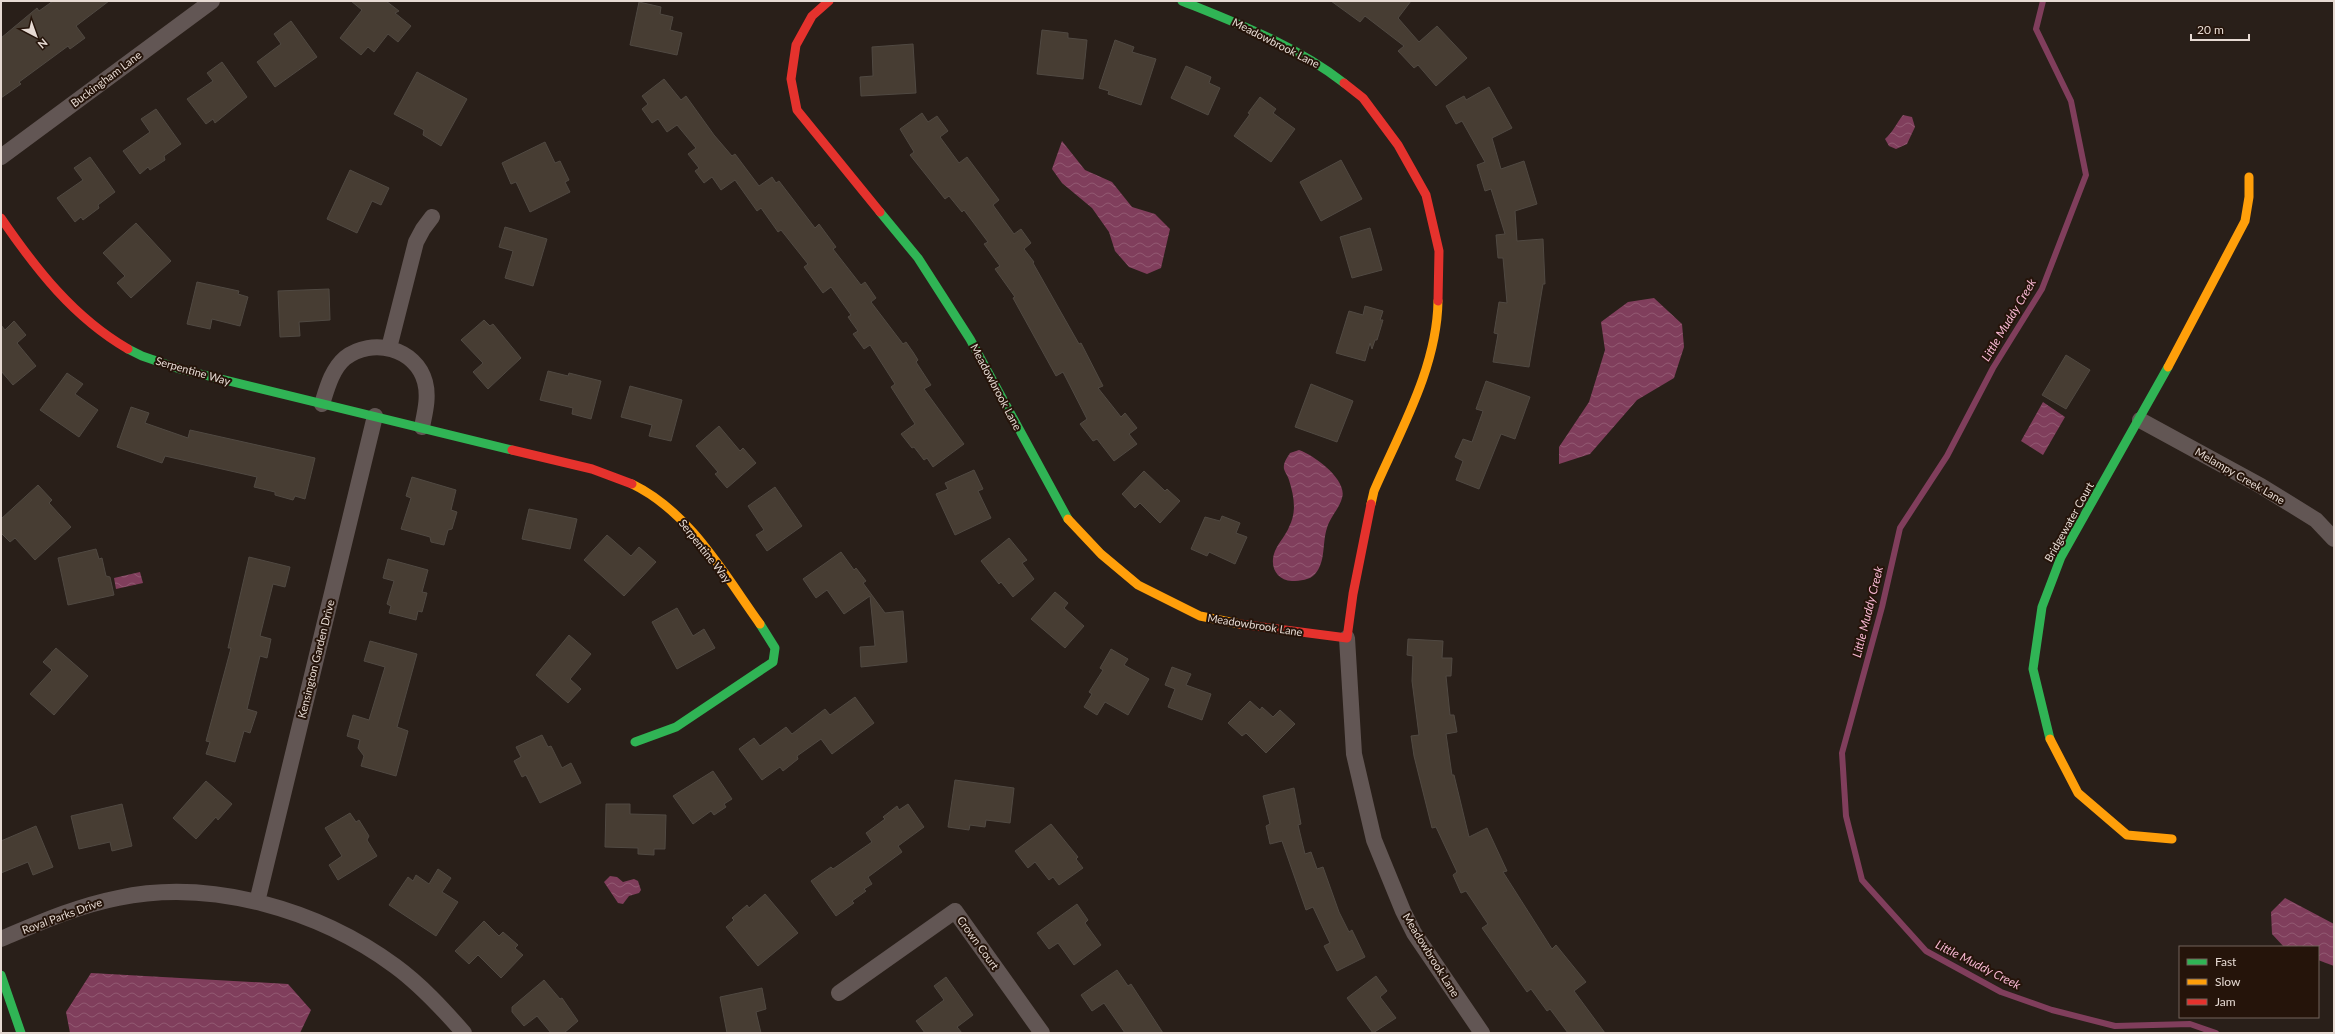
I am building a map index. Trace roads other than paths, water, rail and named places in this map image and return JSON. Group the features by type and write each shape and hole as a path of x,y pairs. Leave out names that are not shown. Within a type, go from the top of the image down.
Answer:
{"street":[{"name":"Buckingham Lane","path":"1,157 212,1"},
{"name":"Meadowbrook Lane","path":"829,1 816,10 796,40 791,79 797,110 918,258 974,345 1031,454 1068,519 1120,571 1138,585 1200,616 1228,623 1347,638"},
{"name":"Meadowbrook Lane","path":"1182,1 1263,34 1308,58 1363,98 1398,145 1426,195 1439,251 1438,313 1427,368 1374,491 1353,594 1347,638 1354,754 1374,840 1403,911 1414,933 1482,1033"},
{"name":"Bridgewater Court","path":"2172,839 2127,835 2078,793 2047,734 2033,669 2042,607 2061,557 2140,420 2245,221 2249,197 2248,177"},
{"path":"389,348 416,242 422,229 432,217"},
{"name":"Serpentine Way","path":"1,218 29,260 57,294 78,314 113,341 139,354 180,370 592,469 620,478 646,491 670,508 690,529 768,635 775,648 773,662 676,727 635,742"},
{"path":"322,404 335,370 345,358 358,350 372,346 389,348 402,352 414,362 422,374 428,397 422,427"},
{"name":"Kensington Garden Drive","path":"257,902 375,416"},
{"name":"Melampy Creek Lane","path":"2140,420 2261,486 2316,520 2334,539"},
{"name":"Royal Parks Drive","path":"1,939 91,904 119,897 177,892 221,895 257,902 291,913 357,942 394,966 417,984 464,1033"},
{"name":"Crown Court","path":"839,993 955,910 1042,1033"},
{"path":"1,975 21,1033"}],"water":[{"path":"1903,115 1912,117 1915,127 1907,144 1896,149 1889,146 1885,139"},
{"path":"1062,141 1085,170 1112,182 1132,207 1155,214 1170,229 1161,268 1147,274 1129,267 1115,251 1109,232 1092,208 1062,183 1052,169"},
{"path":"1654,298 1682,324 1684,347 1674,378 1637,400 1590,454 1559,464 1559,447 1589,402 1605,350 1601,322 1628,302"},
{"path":"2043,402 2065,417 2043,455 2021,441"},
{"path":"1299,450 1313,457 1335,476 1340,484 1342,498 1327,528 1321,564 1315,574 1308,579 1292,581 1286,580 1278,575 1275,571 1273,557 1292,521 1294,510 1292,492 1284,465 1290,453"},
{"path":"140,572 143,583 116,589 114,578"},
{"path":"610,876 617,877 623,882 634,879 638,881 641,890 639,893 629,896 623,904 618,903 604,882"},
{"path":"2285,898 2334,924 2334,966 2319,960 2319,946 2283,946 2272,934 2271,912"},
{"path":"91,973 288,984 311,1010 300,1033 70,1033 66,1012"}],"waterway":[{"name":"Little Muddy Creek","path":"2043,1 2036,29 2071,101 2086,175 2042,289 1993,368 1947,456 1900,528 1882,607 1842,753 1846,816 1862,880 1926,951 2001,992 2052,1010 2115,1026 2190,1024 2216,1033"}]}
